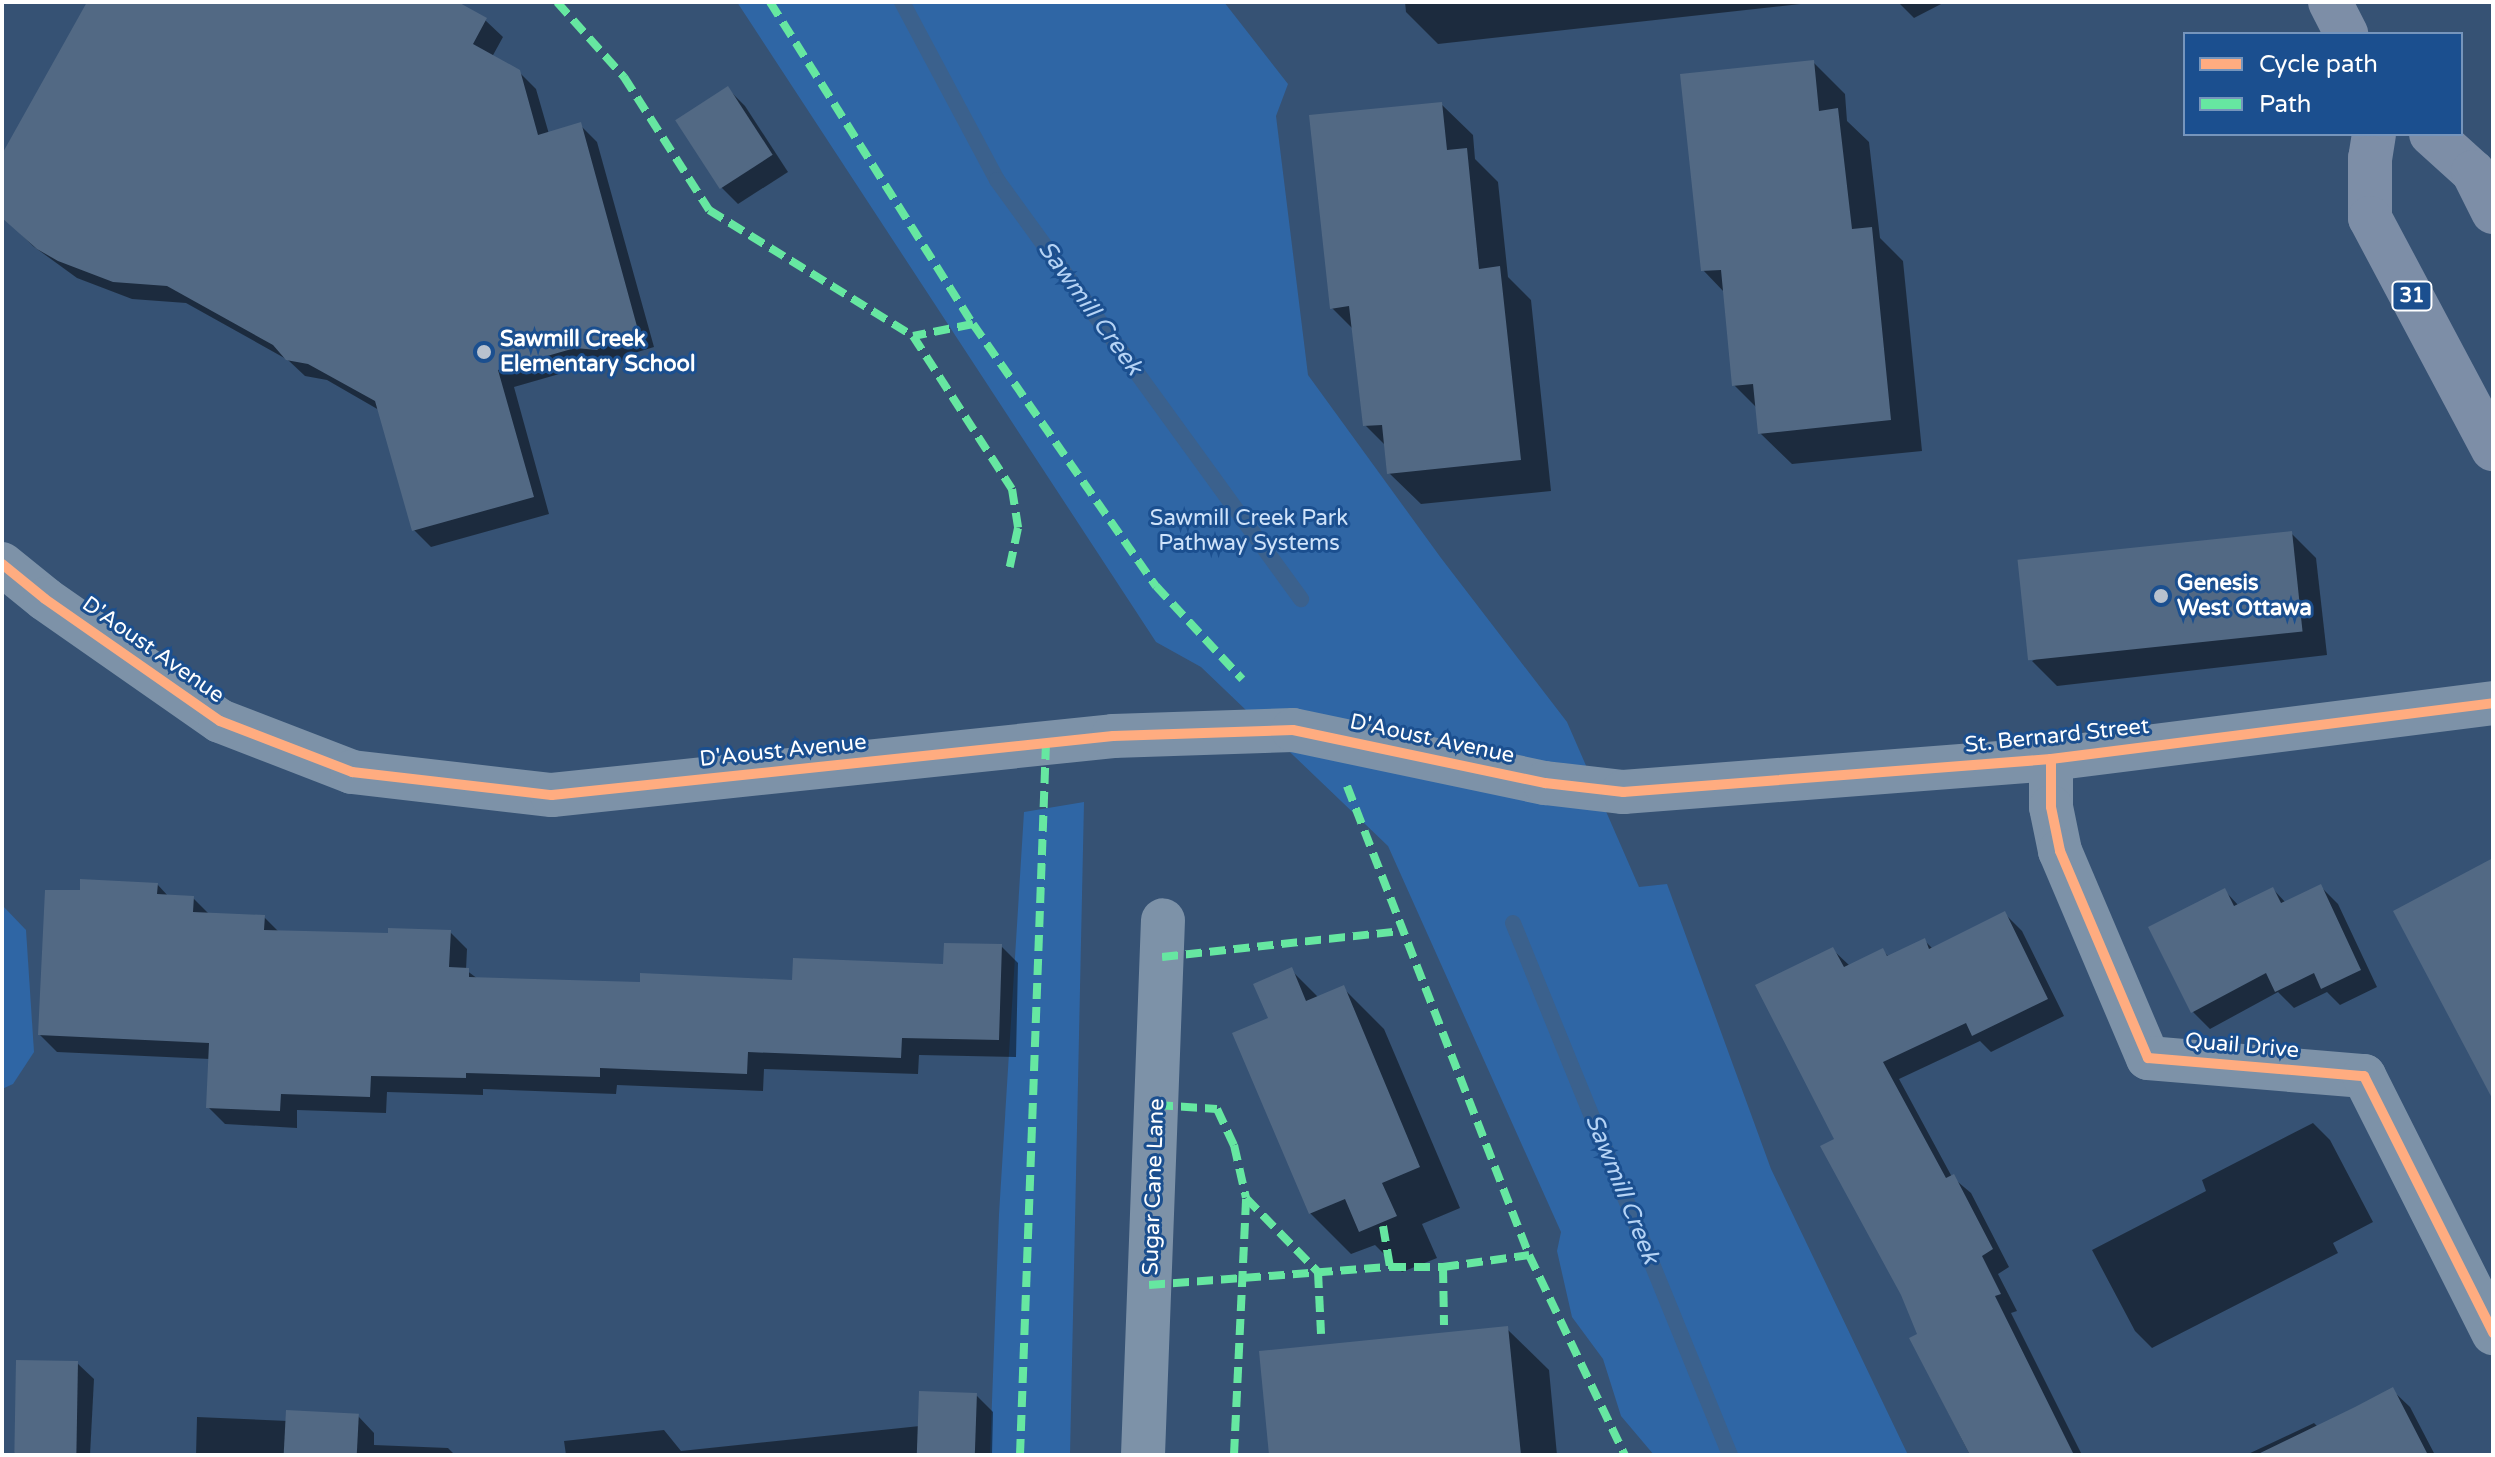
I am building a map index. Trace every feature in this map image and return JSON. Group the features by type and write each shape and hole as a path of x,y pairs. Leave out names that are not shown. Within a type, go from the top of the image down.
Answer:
{"main road":[{"path":"2330,2 2345,32"},
{"name":"31","path":"2374,136 2370,158 2370,218 2493,449"},
{"path":"2433,136 2473,172 2493,212"}],"street":[{"name":"D'Aoust Avenue","path":"2,564 45,599 220,721 352,772 552,795 1113,736 1293,730 1545,783 1623,792"},
{"name":"St. Bernard Street","path":"1623,792 2051,759 2493,703"},
{"name":"Quail Drive","path":"2051,759 2051,807 2060,851 2148,1058 2364,1076 2493,1333"},
{"name":"Sugar Cane Lane","path":"1143,1455 1163,920"}],"green space":[{"name":"Sawmill Creek Park Pathway Systems","path":"737,2 1224,2 1288,84 1276,116 1308,375 1441,558 1567,722 1639,887 1667,884 1771,1169 1908,1455 1654,1455 1621,1416 1603,1359 1572,1317 1557,1251 1561,1232 1388,846 1201,667 1156,642"},
{"path":"1084,802 1070,1455 990,1455 999,1214 1024,812"},
{"path":"2,905 26,930 34,1052 13,1084 2,1089"}],"building":[{"path":"87,2 458,2 487,18 473,44 520,70 538,135 581,122 638,330 613,337 597,350 575,348 498,370 534,497 412,531 375,401 308,364 286,360 273,345 167,286 113,282 58,261 37,249 2,218 2,154"},
{"path":"1814,60 1819,111 1838,108 1852,229 1872,227 1891,420 1758,434 1753,384 1732,386 1721,270 1701,271 1680,74"},
{"path":"728,86 773,155 720,189 675,120"},
{"path":"1442,102 1447,150 1467,148 1479,269 1500,266 1521,460 1387,474 1382,425 1363,426 1349,306 1330,309 1309,115"},
{"name":"Genesis West Ottawa","path":"2292,531 2303,631 2028,660 2018,560"},
{"path":"2493,858 2493,1100 2393,911"},
{"path":"80,879 158,883 157,894 194,896 193,912 265,915 264,930 388,933 388,928 451,930 449,967 469,968 469,977 640,982 640,973 792,980 793,958 943,964 944,943 1002,944 999,1040 902,1038 901,1058 748,1052 747,1074 600,1068 600,1077 466,1073 466,1078 371,1076 370,1097 281,1094 280,1111 206,1108 209,1043 38,1035 45,890 80,890"},
{"path":"2321,884 2361,970 2321,989 2314,973 2275,992 2266,973 2191,1013 2148,927 2225,888 2234,906 2273,887 2281,903"},
{"path":"2005,911 2048,999 1972,1036 1966,1023 1883,1062 1946,1178 1954,1174 1993,1249 1982,1256 2001,1294 1995,1296 2074,1455 1970,1455 1909,1338 1917,1334 1901,1295 1820,1146 1834,1139 1755,985 1833,947 1844,967 1883,948 1887,956 1925,938 1929,949"},
{"path":"1292,967 1306,1001 1344,985 1420,1167 1382,1183 1397,1216 1359,1232 1345,1199 1309,1214 1232,1033 1268,1018 1253,984"},
{"path":"1508,1326 1521,1455 1269,1455 1259,1351"},
{"path":"16,1360 78,1361 76,1455 14,1455"},
{"path":"2393,1387 2428,1455 2256,1455 2355,1407"},
{"path":"919,1391 977,1393 975,1455 917,1455"},
{"path":"286,1410 359,1414 357,1455 284,1455"}],"waterway":[{"name":"Sawmill Creek","path":"902,2 997,180 1301,599"},
{"name":"Sawmill Creek","path":"1513,923 1730,1455"}],"marked path":[{"path":"557,2 624,77 709,210 913,336"},
{"path":"770,2 973,324 1156,586 1242,679"},
{"path":"973,324 913,336 1012,489 1018,528 1010,567"},
{"path":"1020,1455 1046,742"},
{"path":"1347,786 1529,1255 1625,1455"},
{"path":"1162,957 1403,931"},
{"path":"1157,1105 1217,1109 1234,1145 1246,1198 1318,1272 1321,1334"},
{"path":"1234,1455 1246,1198"},
{"path":"1383,1226 1390,1267"},
{"path":"1149,1285 1390,1267 1443,1267 1529,1255"},
{"path":"1443,1267 1444,1325"}],"cycle path":[{"path":"2,564 45,599 220,721 352,772 552,795 1113,736 1293,730 1545,783 1623,792 2051,759 2493,703"},
{"path":"2051,759 2051,807 2060,851 2148,1058 2364,1076 2493,1333"}],"place":[{"name":"Sawmill Creek Elementary School","path":"484,352"},
{"name":"Genesis West Ottawa","path":"2161,596"}]}
